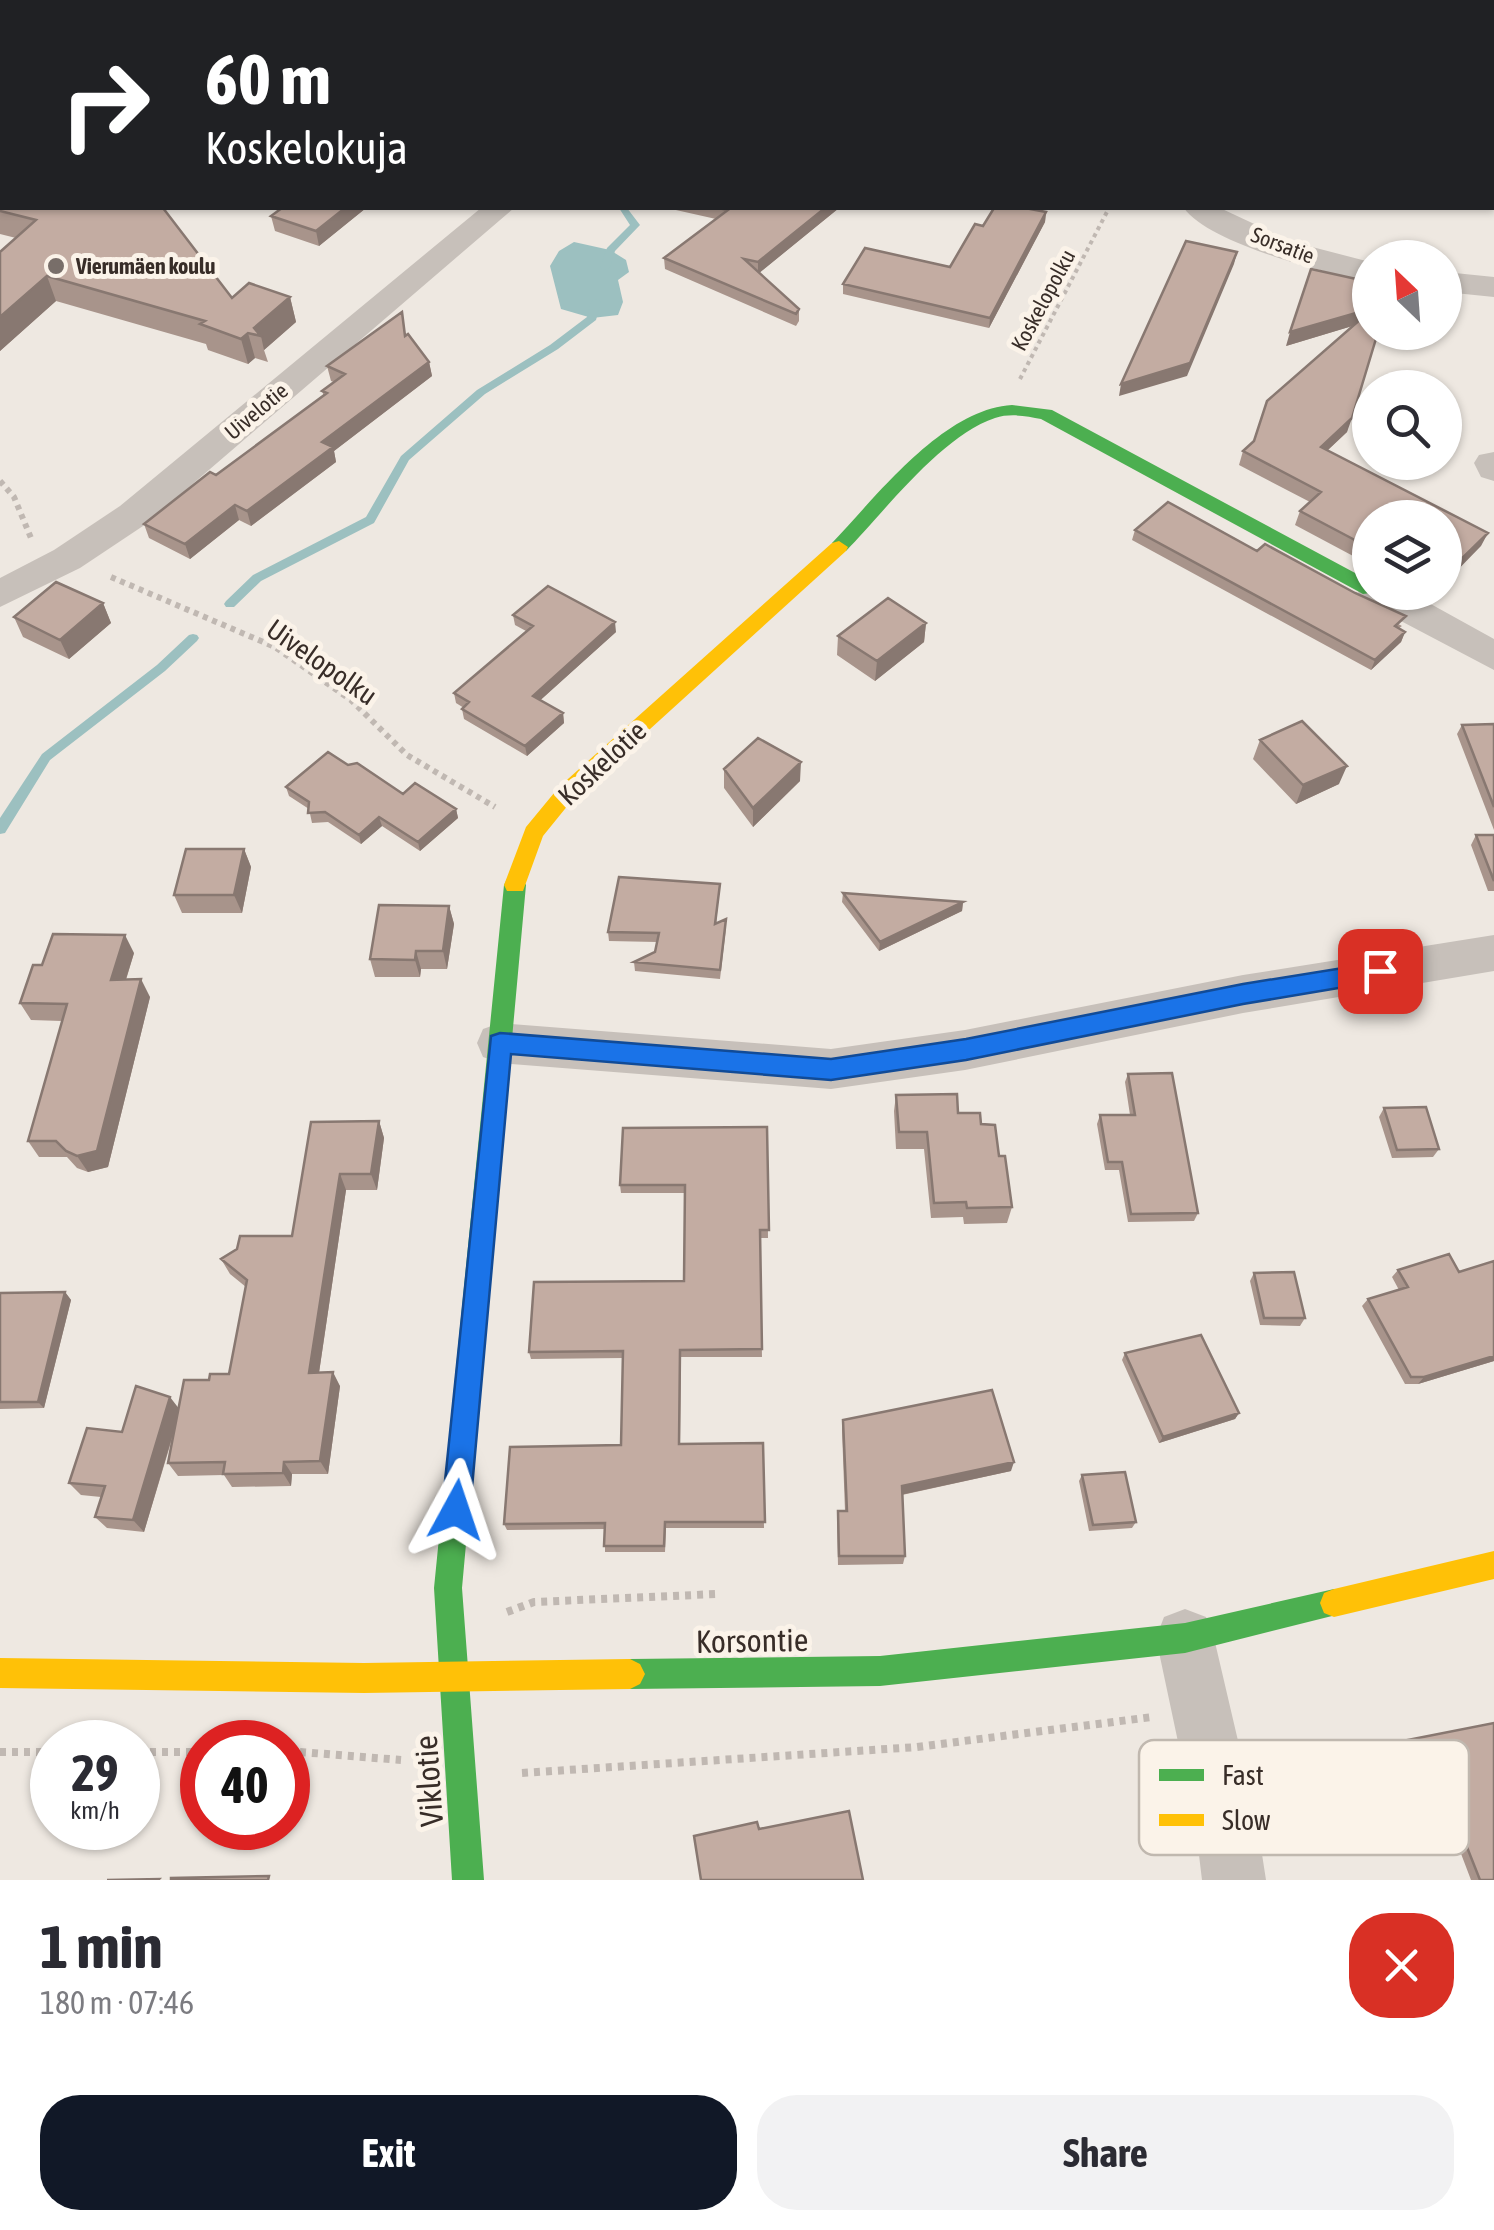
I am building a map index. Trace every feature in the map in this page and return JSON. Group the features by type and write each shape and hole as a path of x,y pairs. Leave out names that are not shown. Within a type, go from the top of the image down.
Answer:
{"street":[{"name":"Uivelotie","path":"0,594 67,558 133,515 497,210"},
{"name":"Sorsatie","path":"1203,210 1283,246 1352,269"},
{"path":"1462,284 1494,287"},
{"path":"1004,407 1046,414 1352,580"},
{"name":"Koskelotie","path":"454,1678 448,1588 516,878 534,833 566,793 789,596 956,432 1004,407"},
{"path":"1408,610 1494,656"},
{"path":"500,1043 831,1070 966,1050 1243,994 1494,953"},
{"name":"Korsontie","path":"0,1673 454,1678 880,1671 1185,1638 1494,1565"},
{"path":"1185,1638 1208,1740"},
{"name":"Viklotie","path":"454,1678 468,1880"},
{"path":"1231,1855 1234,1880"}],"path":[{"name":"Koskelopolku","path":"1004,407 1108,210"},
{"name":"Uivelopolku","path":"0,481 14,497 30,537 42,554 67,558 275,647 351,700 407,755 534,833"},
{"path":"534,1602 717,1594"},
{"path":"0,1752 30,1752"}],"water":[{"path":"574,242 610,250 626,260 629,272 618,280 623,302 618,315 592,318 561,309 550,266 559,251"}],"building":[{"path":"165,210 232,298 249,283 290,297 254,328 261,336 248,333 241,339 200,324 205,321 47,276 0,317 0,252 36,220 0,211"},
{"path":"279,210 342,210 316,231 271,216"},
{"path":"728,210 823,210 758,262 744,259 799,309 796,314 664,258"},
{"path":"993,210 1046,212 990,318 843,284 865,248 950,267 975,224 983,226"},
{"path":"1186,241 1237,252 1190,363 1121,384"},
{"path":"1311,269 1352,278 1352,314 1290,332"},
{"path":"402,312 405,336 408,334 429,362 322,442 333,447 247,511 235,505 185,544 144,524 210,472 216,475 327,393 322,391 345,374 327,366"},
{"path":"1352,327 1352,350 1373,350 1367,370 1352,370 1352,418 1321,447 1352,463 1352,480 1385,480 1424,500 1352,500 1352,538 1300,511 1321,492 1243,451 1254,441 1267,401"},
{"path":"1168,502 1257,551 1265,544 1352,591 1352,610 1393,610 1406,616 1395,626 1405,632 1375,660 1135,530"},
{"path":"1462,520 1488,533 1462,558"},
{"path":"56,582 103,603 60,640 14,617"},
{"path":"548,586 615,622 533,696 563,713 525,746 462,709 469,702 454,693 533,626 513,615"},
{"path":"888,598 926,623 877,661 838,636"},
{"path":"1302,721 1347,766 1303,785 1260,740"},
{"path":"1494,724 1494,807 1462,725"},
{"path":"758,738 801,762 753,808 724,769"},
{"path":"328,752 348,765 357,763 403,794 415,783 456,809 418,842 379,817 359,835 325,812 308,813 309,802 286,787"},
{"path":"1476,835 1494,835 1494,881"},
{"path":"186,849 244,849 234,895 174,895"},
{"path":"619,877 720,884 715,924 726,919 720,970 634,962 655,952 659,933 608,932"},
{"path":"843,893 963,902 880,942"},
{"path":"379,905 449,906 443,951 416,951 415,960 370,959"},
{"path":"53,934 125,935 111,980 141,979 97,1151 77,1156 56,1141 28,1141 67,1004 20,1003 33,965 42,965"},
{"path":"1172,1073 1198,1213 1131,1214 1122,1162 1108,1162 1100,1115 1135,1115 1128,1074"},
{"path":"957,1094 958,1113 980,1113 981,1124 995,1125 999,1156 1005,1156 1012,1207 967,1208 966,1202 934,1203 927,1132 899,1132 896,1095"},
{"path":"1426,1107 1439,1149 1397,1150 1384,1108"},
{"path":"379,1121 371,1174 340,1174 309,1373 333,1372 320,1461 284,1462 283,1473 223,1474 225,1462 168,1463 184,1380 209,1380 210,1374 229,1374 247,1280 221,1259 237,1249 240,1236 292,1236 311,1122"},
{"path":"767,1127 769,1230 760,1230 762,1349 680,1350 679,1444 763,1443 765,1522 665,1522 664,1546 604,1546 605,1523 504,1524 510,1447 621,1445 623,1351 529,1352 534,1282 684,1281 685,1185 620,1185 623,1128"},
{"path":"1449,1254 1459,1272 1494,1261 1494,1356 1424,1377 1411,1377 1368,1299 1408,1287 1398,1270"},
{"path":"1294,1272 1305,1318 1264,1318 1254,1273"},
{"path":"65,1292 38,1402 0,1402 0,1293"},
{"path":"1201,1335 1239,1413 1163,1437 1125,1353"},
{"path":"136,1386 170,1397 133,1520 95,1517 105,1486 69,1483 87,1428 122,1432"},
{"path":"992,1390 1014,1462 902,1486 905,1556 839,1556 838,1511 847,1511 843,1420"},
{"path":"1125,1472 1136,1522 1093,1525 1082,1475"},
{"path":"1494,1723 1494,1880 1480,1880 1469,1852 1469,1740 1408,1740"},
{"path":"849,1811 863,1880 701,1880 694,1836 757,1822 759,1829"},
{"path":"269,1876 268,1880 171,1880 171,1878"}],"waterway":[{"path":"605,267 610,250 635,225 624,210"},
{"path":"230,604 257,578 370,520 405,458 481,392 554,347 592,318 596,302"},
{"path":"0,829 46,757 161,668 193,638"}],"traffic: fast":[{"path":"839,547 911,472 953,435 991,413 1025,411 1046,414 1352,579"},
{"path":"468,1880 448,1588 515,885"},
{"path":"630,1674 880,1671 1185,1638 1334,1603"}],"traffic: slow":[{"path":"515,885 534,833 566,793 839,547"},
{"path":"1334,1603 1494,1565"},
{"path":"0,1673 364,1678 630,1674"}],"place":[{"name":"Vierumäen koulu","path":"56,266"}],"route":[{"path":"456,1510 500,1043 831,1070 966,1050 1243,994 1380,971"}]}
